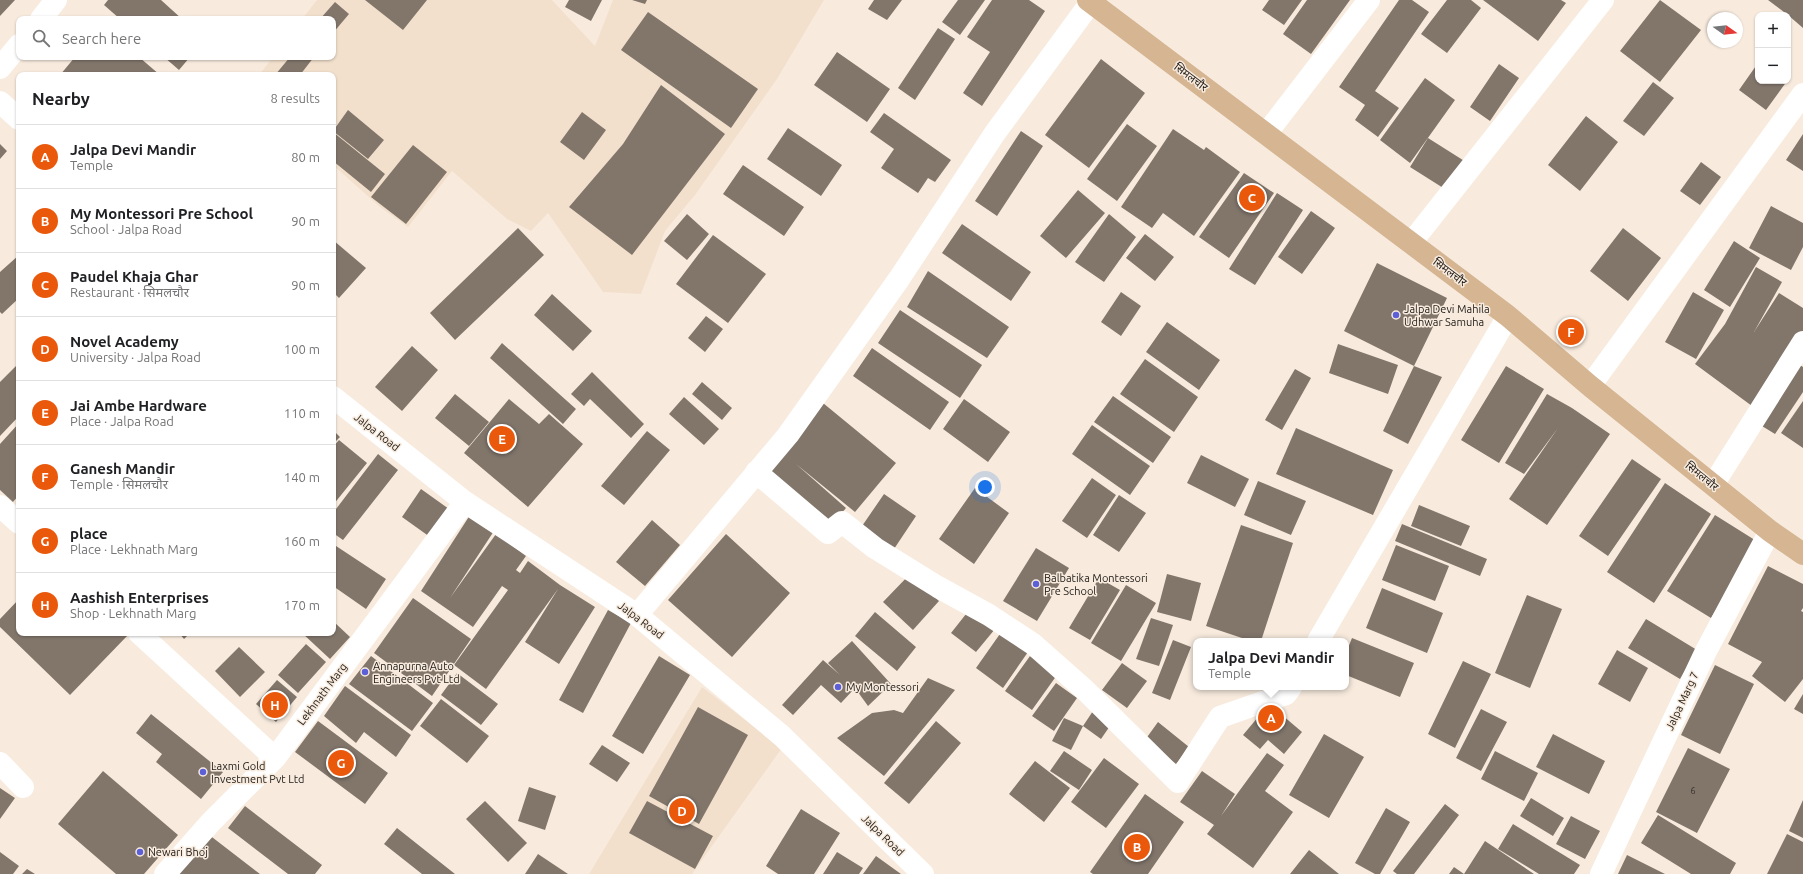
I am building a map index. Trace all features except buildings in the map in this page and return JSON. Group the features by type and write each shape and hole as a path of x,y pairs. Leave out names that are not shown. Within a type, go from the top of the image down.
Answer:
{"main road":[{"name":"सिमलचौर","path":"1090,1 1508,316 1590,386 1770,531 1803,554"}],"street":[{"path":"43,16 56,0"},
{"path":"1266,134 1369,0"},
{"path":"1411,243 1604,0"},
{"path":"637,615 788,435 899,279 995,133 1090,1"},
{"path":"0,68 16,49"},
{"path":"1590,386 1803,94"},
{"path":"0,102 16,116"},
{"path":"1320,638 1508,316"},
{"path":"1713,485 1803,342"},
{"name":"Jalpa Road","path":"336,399 466,502 637,615 782,736 923,874"},
{"path":"756,472 828,533 842,522 875,548 938,588 989,615 1033,644 1085,690 1178,782 1220,717 1286,694 1289,690"},
{"name":"Lekhnath Marg","path":"165,874 210,822 275,758 466,502"},
{"path":"0,506 16,520"},
{"name":"Jalpa Marg 7","path":"1601,874 1706,651 1770,531"},
{"path":"142,636 275,758"},
{"path":"0,763 23,787"}],"shaded area":[{"path":"317,0 552,0 595,46 613,0 824,0 777,79 695,195 665,231 641,294 603,292 548,213 531,231 507,219 452,171 408,227 380,207 336,168 336,72 261,72 271,60 336,60 336,16 304,16"},
{"path":"702,687 782,748 692,874 589,874"}],"place":[{"name":"Paudel Khaja Ghar","path":"1252,198"},
{"name":"Jalpa Devi Mahila Udhwar Samuha","path":"1396,315"},
{"name":"Ganesh Mandir","path":"1571,332"},
{"name":"Jai Ambe Hardware","path":"502,439"},
{"name":"Balbatika Montessori Pre School","path":"1036,584"},
{"name":"Annapurna Auto Engineers Pvt Ltd","path":"365,672"},
{"name":"My Montessori","path":"838,687"},
{"name":"Aashish Enterprises","path":"275,705"},
{"name":"Jalpa Devi Mandir","path":"1271,718"},
{"name":"place","path":"341,763"},
{"name":"Laxmi Gold Investment Pvt Ltd","path":"203,772"},
{"name":"Novel Academy","path":"682,811"},
{"name":"My Montessori Pre School","path":"1137,847"},
{"name":"Newari Bhoj","path":"140,852"}]}
